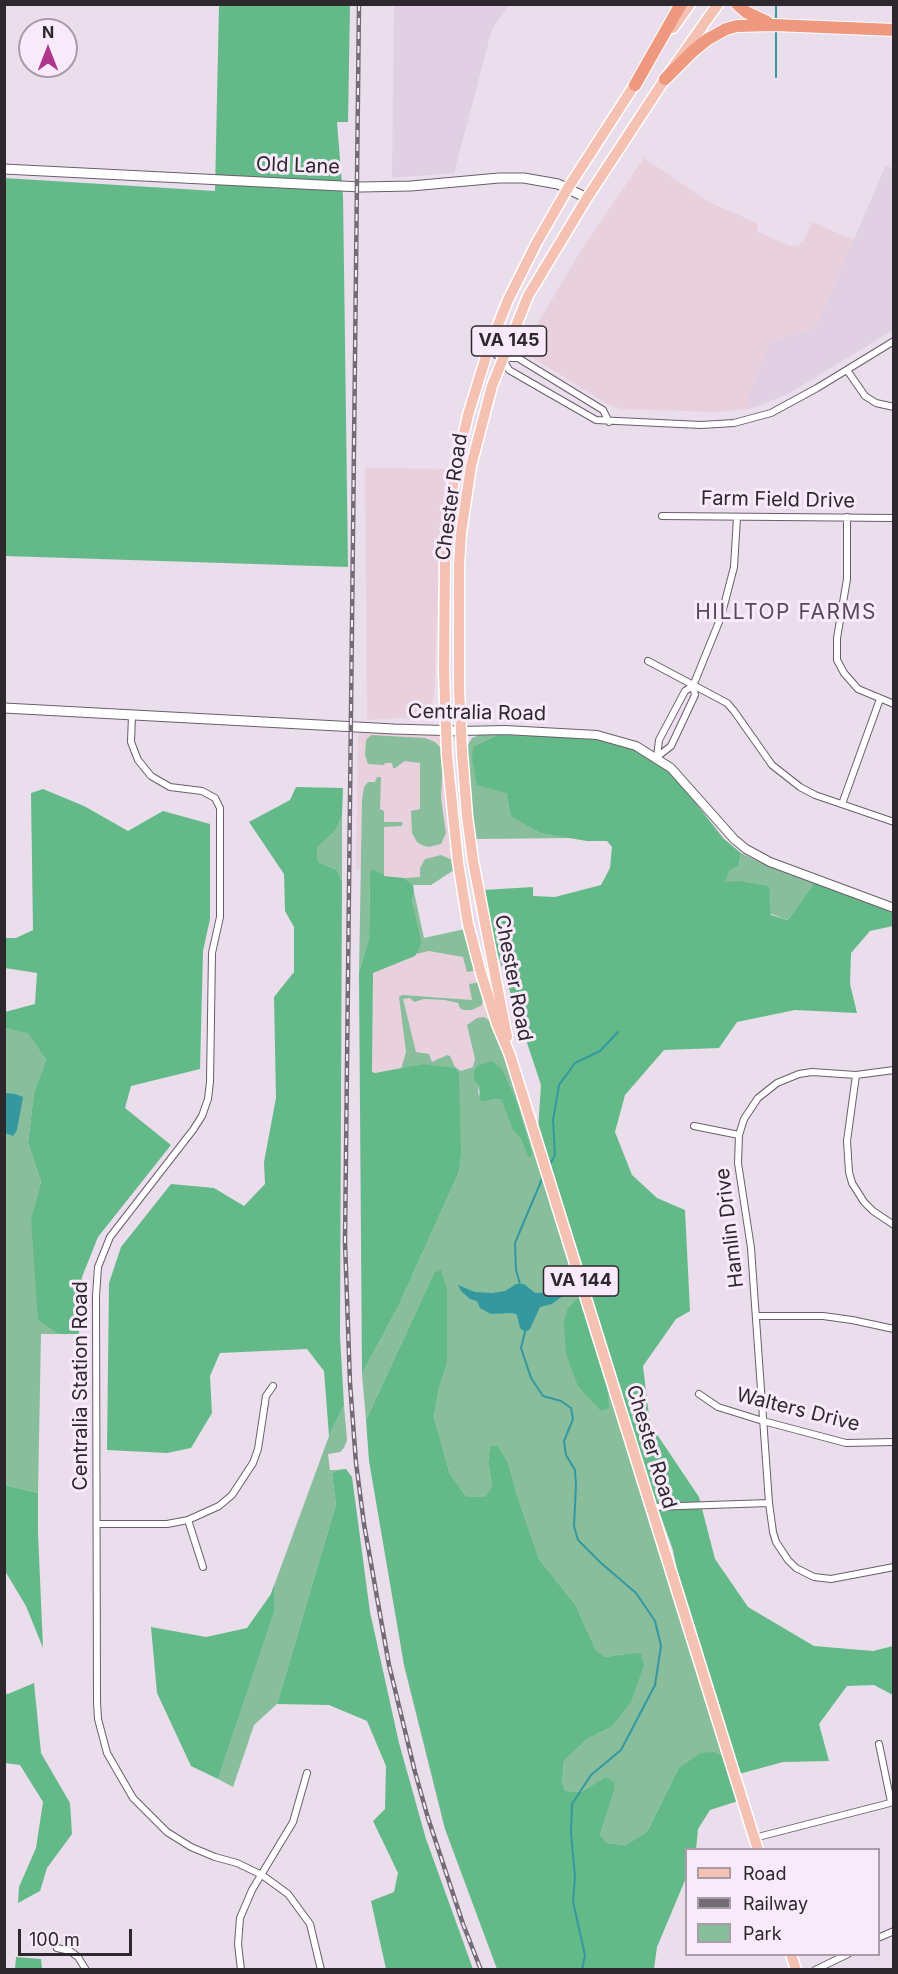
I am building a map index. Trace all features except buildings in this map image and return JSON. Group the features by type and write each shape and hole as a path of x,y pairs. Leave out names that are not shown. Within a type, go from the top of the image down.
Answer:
{"highway":[{"path":"634,85 681,4"},
{"path":"737,4 755,17 775,25"},
{"path":"665,79 693,51 717,33 737,26 775,25 894,30"}],"main road":[{"name":"Chester Road","path":"690,4 634,85 568,188 520,274 488,350 457,459 448,518 444,598 445,731 452,819 468,924 486,991 510,1055 757,1848"},
{"name":"Chester Road","path":"510,1055 466,816 460,731 461,533 477,439 502,358 528,296 587,198 665,79 718,4"},
{"name":"Old Lane","path":"4,169 362,187 411,186 513,177 546,181 568,188 587,198"},
{"name":"Centralia Road","path":"4,708 460,731"}],"street":[{"path":"502,358 509,370 596,420 727,424 751,420 776,411 894,341"},
{"path":"488,350 502,358 518,358 603,410 609,422"},
{"path":"847,370 865,396 876,404 894,407"},
{"name":"Farm Field Drive","path":"662,516 894,518"},
{"path":"657,757 671,746 695,695 693,686 721,617 736,553 737,517"},
{"path":"847,518 847,579 837,638 837,660 850,682 858,689 894,704"},
{"path":"648,661 727,703 762,753 786,777 815,795 894,822"},
{"path":"657,757 659,740 685,691 693,686"},
{"path":"842,804 880,699"},
{"name":"Centralia Station Road","path":"132,715 131,742 138,760 151,776 170,786 202,791 215,798 220,808 220,917 212,953 208,1099 193,1131 110,1237 98,1267 96,1296 97,1702 101,1733 112,1762 133,1798 167,1832 191,1847 237,1863 262,1875 288,1894 310,1924 321,1970"},
{"name":"Centralia Road","path":"460,731 505,730 597,735 625,741 657,757 684,781 734,839 746,849 771,862 894,908"},
{"name":"Hamlin Drive","path":"894,1070 856,1074 812,1072 777,1083 750,1108 739,1135 740,1182 751,1248 772,1532 788,1560 814,1577 831,1579 894,1567"},
{"path":"856,1074 847,1141 849,1172 864,1202 894,1225"},
{"path":"694,1126 739,1135"},
{"path":"756,1316 823,1316 894,1329"},
{"path":"97,1524 167,1524 188,1520 219,1506 243,1482 253,1463 258,1449 266,1396 273,1386"},
{"name":"Walters Drive","path":"699,1394 718,1407 846,1443 894,1442"},
{"path":"651,1507 769,1503"},
{"path":"188,1520 203,1567"},
{"path":"754,1838 892,1802 879,1744"},
{"path":"241,1970 238,1944 240,1918 245,1905 293,1822 307,1773"},
{"path":"880,1937 894,1930"},
{"path":"57,1948 70,1951 78,1957 86,1970"},
{"path":"815,1970 845,1956"}],"shaded area":[{"path":"394,5 509,5 492,29 454,173 392,178"},
{"path":"644,158 711,203 757,223 758,232 788,245 797,246 804,240 812,222 854,240 815,329 749,394 750,409 717,412 621,409 607,404 524,352 529,338 582,249"},
{"path":"886,165 894,170 893,330 788,394 750,409 749,394 771,341 815,329"},
{"path":"365,468 446,469 440,537 434,696 432,705 420,717 367,720"},
{"path":"358,727 445,731 459,871 452,871 431,885 413,885 404,878 384,876 372,869 356,869"},
{"path":"473,945 509,1055 458,1072 423,1064 372,1072 373,973 415,956 420,948"}],"green space":[{"path":"219,5 350,5 348,122 337,122 343,196 348,567 5,556 4,178 215,191"},
{"path":"371,735 425,738 440,747 443,758 441,798 446,833 441,844 428,847 422,845 417,842 412,833 411,811 420,809 420,763 405,761 395,768 392,763 368,764 365,755 366,740"},
{"path":"479,735 497,735 474,746 506,793 511,817 540,833 576,838 475,839 465,750 472,738"},
{"path":"497,735 595,738 624,744 650,756 672,773 724,839 741,853 739,866 730,870 725,882 738,881 768,886 771,915 788,920 814,883 893,911 893,926 870,931 851,953 850,984 857,1013 795,1010 737,1022 719,1048 664,1050 625,1095 615,1132 632,1175 657,1198 685,1210 690,1311 676,1319 643,1366 650,1424 699,1497 715,1559 748,1607 814,1646 873,1651 893,1646 893,1695 874,1685 847,1686 819,1724 829,1761 783,1762 739,1774 679,1582 673,1550 648,1481 569,1236 538,1130 541,1085 489,928 483,890 533,887 533,896 555,897 601,885 610,868 612,847 607,841 587,841 540,833 511,817 506,793 477,785 472,757 474,746"},
{"path":"377,777 381,777 380,809 384,811 384,822 402,822 403,824 384,827 384,874 372,869 370,872 369,938 359,973 362,800 364,787 368,782 375,782"},
{"path":"296,787 343,788 342,816 335,831 317,848 318,862 337,870 342,881 340,1336 344,1405 329,1436 324,1371 307,1349 220,1353 210,1376 212,1413 191,1448 167,1453 107,1450 109,1283 121,1247 171,1184 214,1188 244,1206 265,1184 264,1162 276,1098 274,997 294,972 294,927 285,911 284,874 249,822 290,800"},
{"path":"43,789 84,806 128,831 163,811 210,824 210,919 203,951 200,1069 131,1086 125,1108 171,1145 98,1237 82,1277 79,1334 59,1334 38,1320 31,1219 41,1182 28,1143 34,1092 46,1060 28,1033 5,1028 5,1012 35,1004 37,973 5,968 4,938 16,938 33,930 31,793"},
{"path":"342,816 342,881 337,870 318,862 317,848 335,831"},
{"path":"741,853 814,883 788,920 771,914 770,892 725,882 729,870 739,866"},
{"path":"441,855 452,860 454,870 431,885 413,885 404,878 420,877 420,868 425,859"},
{"path":"372,869 384,876 404,878 413,885 412,901 421,941 415,956 373,973 372,1072 423,1064 455,1068 459,1074 461,1157 459,1172 399,1305 362,1374 359,973 369,938 370,872"},
{"path":"414,892 424,938 465,929 474,971 467,972 463,957 429,951 416,954 420,948 412,901"},
{"path":"480,982 483,997 482,1005 472,1010 463,1010 458,1003 445,1000 424,999 414,1002 410,998 403,999 416,1052 429,1054 432,1062 447,1055 450,1056 455,1067 461,1071 473,1067 475,1059 467,1025 477,1018 484,1017 493,1023 606,1376 647,1515 726,1758 678,1769 647,1832 625,1845 605,1843 600,1835 615,1789 605,1777 581,1792 565,1791 562,1782 564,1761 587,1739 611,1727 632,1653 605,1657 596,1650 575,1604 539,1559 508,1462 498,1446 490,1446 488,1462 492,1486 485,1497 467,1497 450,1474 434,1417 439,1388 447,1364 447,1290 434,1273 366,1420 362,1374 399,1305 459,1172 461,1157 423,1064 401,1069 406,1052 399,997 402,995 472,1000 469,984","holes":["479,1085 516,1100 528,1157 520,1138 512,1129 501,1100 494,1099 484,1102 478,1093"]},
{"path":"4,1028 28,1032 46,1060 34,1092 28,1143 41,1182 31,1220 59,1334 41,1334 38,1493 5,1485"},
{"path":"492,1061 502,1069 516,1100 532,1153 531,1157 528,1157 520,1138 512,1129 501,1100 494,1099 484,1102 480,1100 479,1085 474,1080 474,1072 477,1066"},
{"path":"441,1270 447,1290 447,1364 439,1388 434,1417 450,1474 467,1497 485,1497 492,1486 488,1462 490,1446 498,1446 508,1462 539,1559 575,1604 596,1650 605,1657 641,1654 644,1665 631,1702 611,1727 587,1739 564,1761 562,1782 565,1791 581,1792 605,1777 614,1782 615,1789 600,1835 606,1843 625,1845 647,1832 678,1769 700,1753 714,1752 726,1758 738,1801 710,1810 698,1829 696,1848 685,1848 685,1880 657,1947 654,1969 497,1969 445,1829 404,1665 369,1461 366,1420 434,1273"},
{"path":"580,1296 606,1376 609,1408 605,1410 600,1410 578,1386 566,1354 564,1321 568,1308"},
{"path":"344,1405 347,1440 340,1452 328,1454 330,1470 337,1470 332,1474 336,1504 277,1704 254,1725 233,1787 218,1779 274,1613 271,1594 329,1436"},
{"path":"346,1469 352,1477 370,1612 399,1743 426,1839 473,1969 386,1969 371,1901 394,1892 398,1873 373,1821 385,1809 386,1766 367,1721 329,1705 277,1704 336,1504 332,1474 337,1470"},
{"path":"5,1485 38,1493 43,1648 26,1606 5,1571"},
{"path":"274,1585 274,1613 218,1779 191,1766 157,1693 151,1627 206,1637 247,1628 271,1594"},
{"path":"34,1683 41,1753 70,1803 72,1834 47,1868 40,1891 18,1903 19,1887 36,1848 43,1802 20,1765 5,1763 5,1693 8,1694"},
{"path":"16,1957 41,1959 42,1969 15,1969"}],"water":[{"path":"5,1093 23,1097 17,1130 13,1136 5,1133"},
{"path":"516,1284 524,1284 535,1293 568,1292 552,1304 540,1307 530,1329 525,1332 520,1328 517,1315 513,1313 491,1314 480,1308 477,1301 470,1299 458,1285 475,1292 492,1293 505,1291"}],"waterway":[{"path":"776,4 776,20"},
{"path":"776,30 776,77"},
{"path":"550,1164 555,1155 553,1120 559,1085 575,1063 600,1051 618,1032"},
{"path":"520,1284 516,1270 515,1243 542,1179"},
{"path":"525,1332 521,1348 531,1378 543,1396 561,1401 571,1408 573,1419 564,1441 566,1455 575,1470 574,1526 578,1540 636,1593 655,1621 661,1646 655,1685 621,1750 591,1775 572,1804 571,1833 575,1877 573,1902 585,1955 582,1970"}],"railway":[{"path":"359,4 345,1242 350,1383 356,1463 364,1524 389,1665 428,1818 463,1924 481,1970"}],"district":[{"name":"HILLTOP FARMS","path":"786,613"}]}
